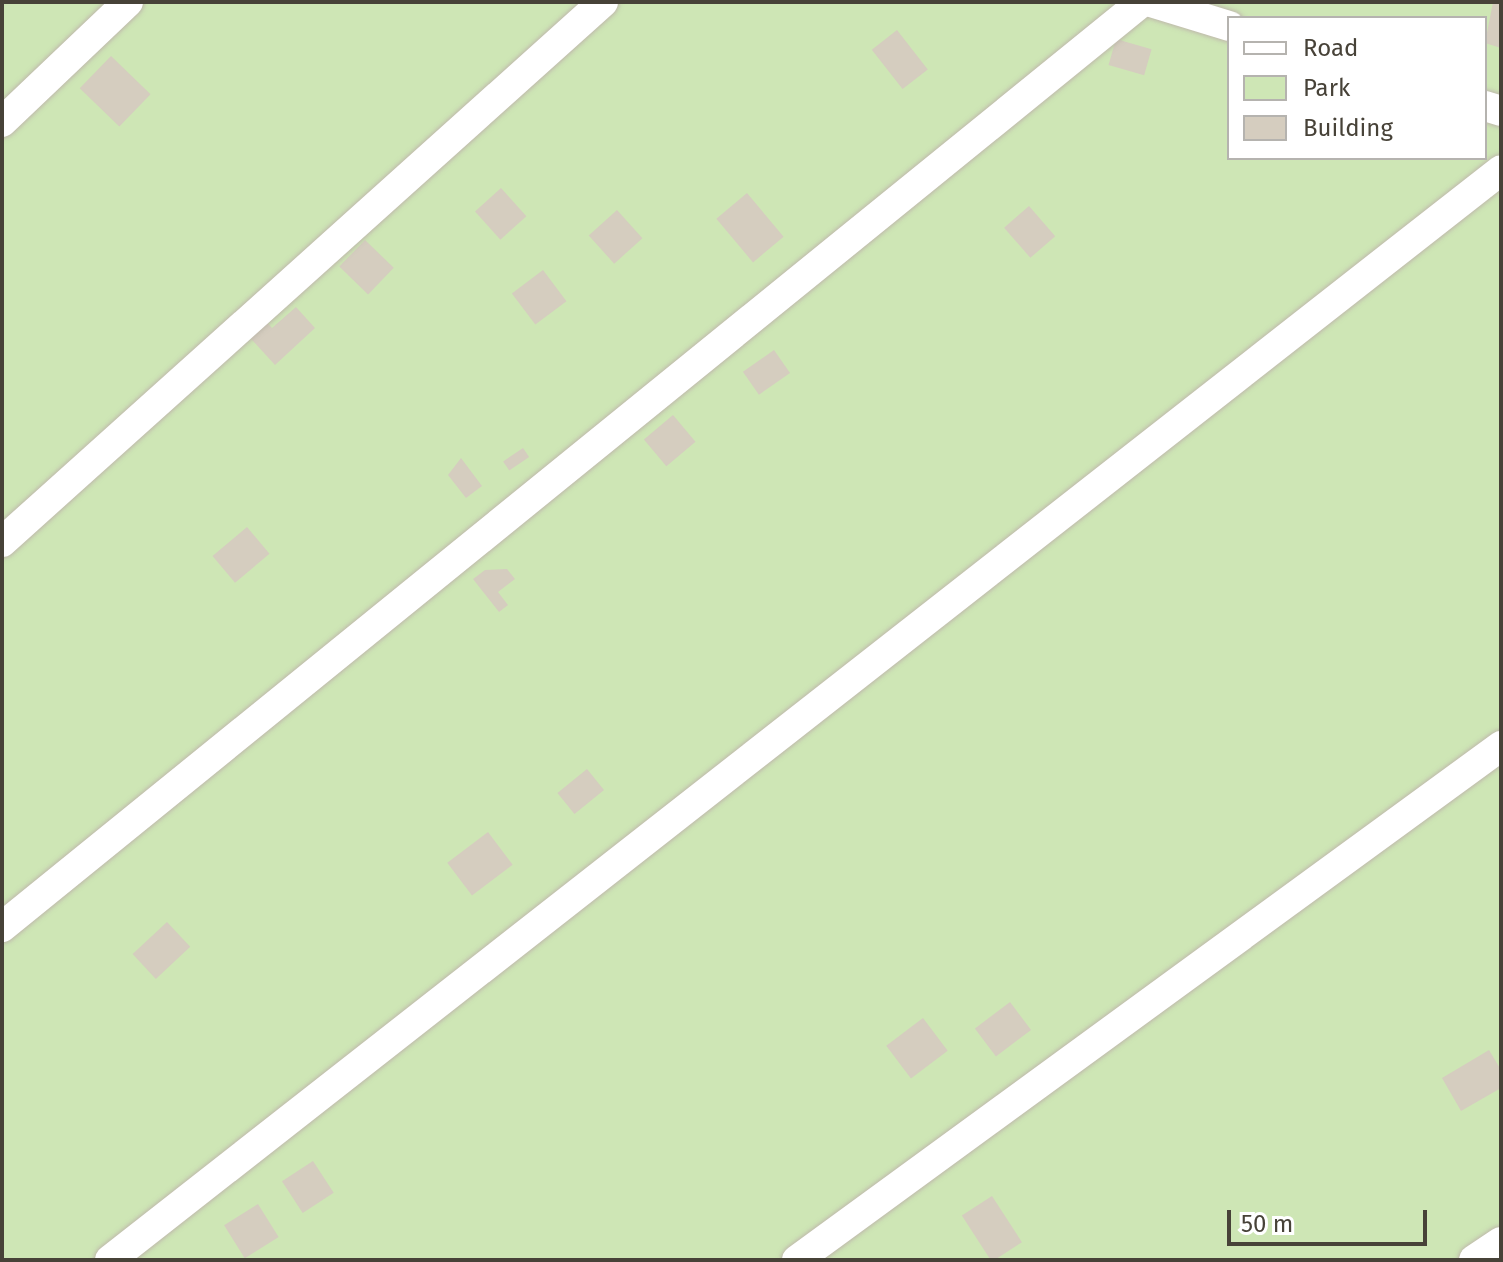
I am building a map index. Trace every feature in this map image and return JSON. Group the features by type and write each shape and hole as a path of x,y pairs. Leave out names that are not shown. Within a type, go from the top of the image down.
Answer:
{"lane":[{"path":"2,122 128,2"},
{"path":"2,542 603,2"},
{"path":"2,927 1142,2"},
{"path":"1151,2 1227,25"},
{"path":"110,1260 1501,170"},
{"path":"797,1260 1501,746"},
{"path":"1474,1260 1501,1242"}],"green space":[{"path":"2,2 1501,2 1501,1260 2,1260"}],"building":[{"path":"1493,2 1501,2 1501,48 1487,44"},
{"path":"897,30 928,69 903,89 872,50"},
{"path":"1116,39 1152,49 1144,75 1109,65"},
{"path":"111,56 151,94 119,127 80,88"},
{"path":"501,188 526,216 500,240 475,211"},
{"path":"747,193 784,237 753,262 716,219"},
{"path":"1029,206 1055,236 1030,258 1004,228"},
{"path":"617,210 642,238 614,264 589,235"},
{"path":"365,240 394,268 368,294 339,267"},
{"path":"543,270 566,301 535,325 512,293"},
{"path":"296,307 315,328 275,365 243,330 260,315 272,328"},
{"path":"774,350 790,373 759,395 743,372"},
{"path":"673,415 695,442 666,466 644,439"},
{"path":"523,448 529,457 509,471 503,461"},
{"path":"461,458 482,486 466,498 448,475"},
{"path":"247,527 269,554 235,583 213,556"},
{"path":"507,569 515,579 498,592 508,605 499,612 473,579 485,570"},
{"path":"587,769 604,790 574,814 557,793"},
{"path":"488,832 513,865 472,895 447,863"},
{"path":"167,922 190,947 156,979 133,954"},
{"path":"1010,1002 1031,1030 996,1056 975,1028"},
{"path":"923,1018 948,1051 911,1078 886,1046"},
{"path":"1489,1050 1501,1070 1501,1088 1461,1111 1442,1078"},
{"path":"313,1161 334,1193 303,1213 282,1181"},
{"path":"992,1196 1022,1242 991,1260 962,1216"},
{"path":"258,1204 279,1237 245,1258 224,1225"}]}
